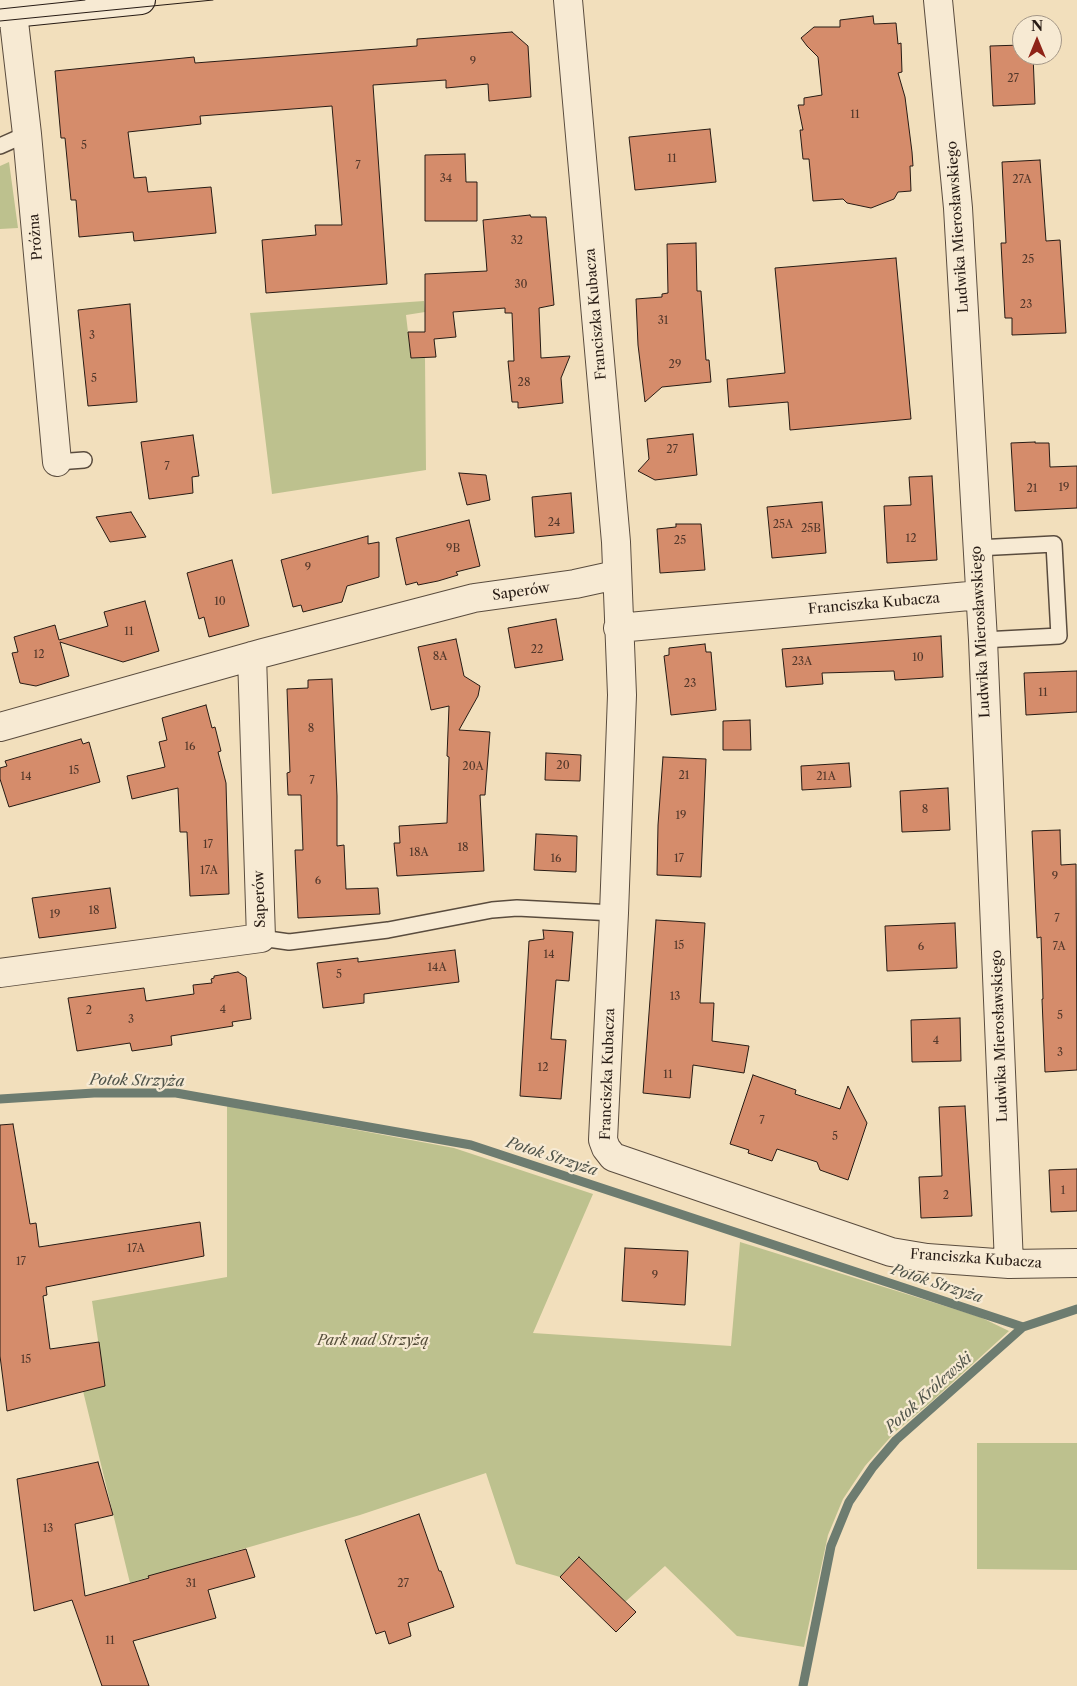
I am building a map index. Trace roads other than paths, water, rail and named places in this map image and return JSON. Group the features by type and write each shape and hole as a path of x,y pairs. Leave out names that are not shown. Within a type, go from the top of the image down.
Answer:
{"street":[{"path":"4,15 141,0"},
{"name":"Franciszka Kubacza","path":"568,0 616,542 622,695 603,1140 606,1148 614,1157 891,1252 927,1258 1009,1264 1077,1263"},
{"name":"Ludwika Mierosławskiego","path":"938,0 958,208 983,640 1009,1264"},
{"name":"Próżna","path":"4,15 26,134 57,462"},
{"name":"Saperów","path":"0,727 252,656 474,598 574,584 616,575"},
{"name":"Franciszka Kubacza","path":"618,628 980,595"},
{"name":"Saperów","path":"0,973 261,938 252,656"}],"lane":[{"path":"0,146 26,134"},
{"path":"57,462 84,460"},
{"path":"977,548 1054,544 1059,636 983,640"},
{"path":"261,938 289,942 299,941 388,930 492,910 517,908 614,912"}],"waterway":[{"name":"Potok Strzyża","path":"0,1099 94,1093 176,1093 471,1145 1023,1327 1077,1309"},
{"name":"Potok Królewski","path":"803,1686 831,1546 849,1502 873,1467 896,1440 1023,1327"}],"tram line":[{"path":"0,9 85,0"},
{"path":"0,21 213,0"}],"park label":[{"name":"Park nad Strzyżą","path":"373,1341"}]}
